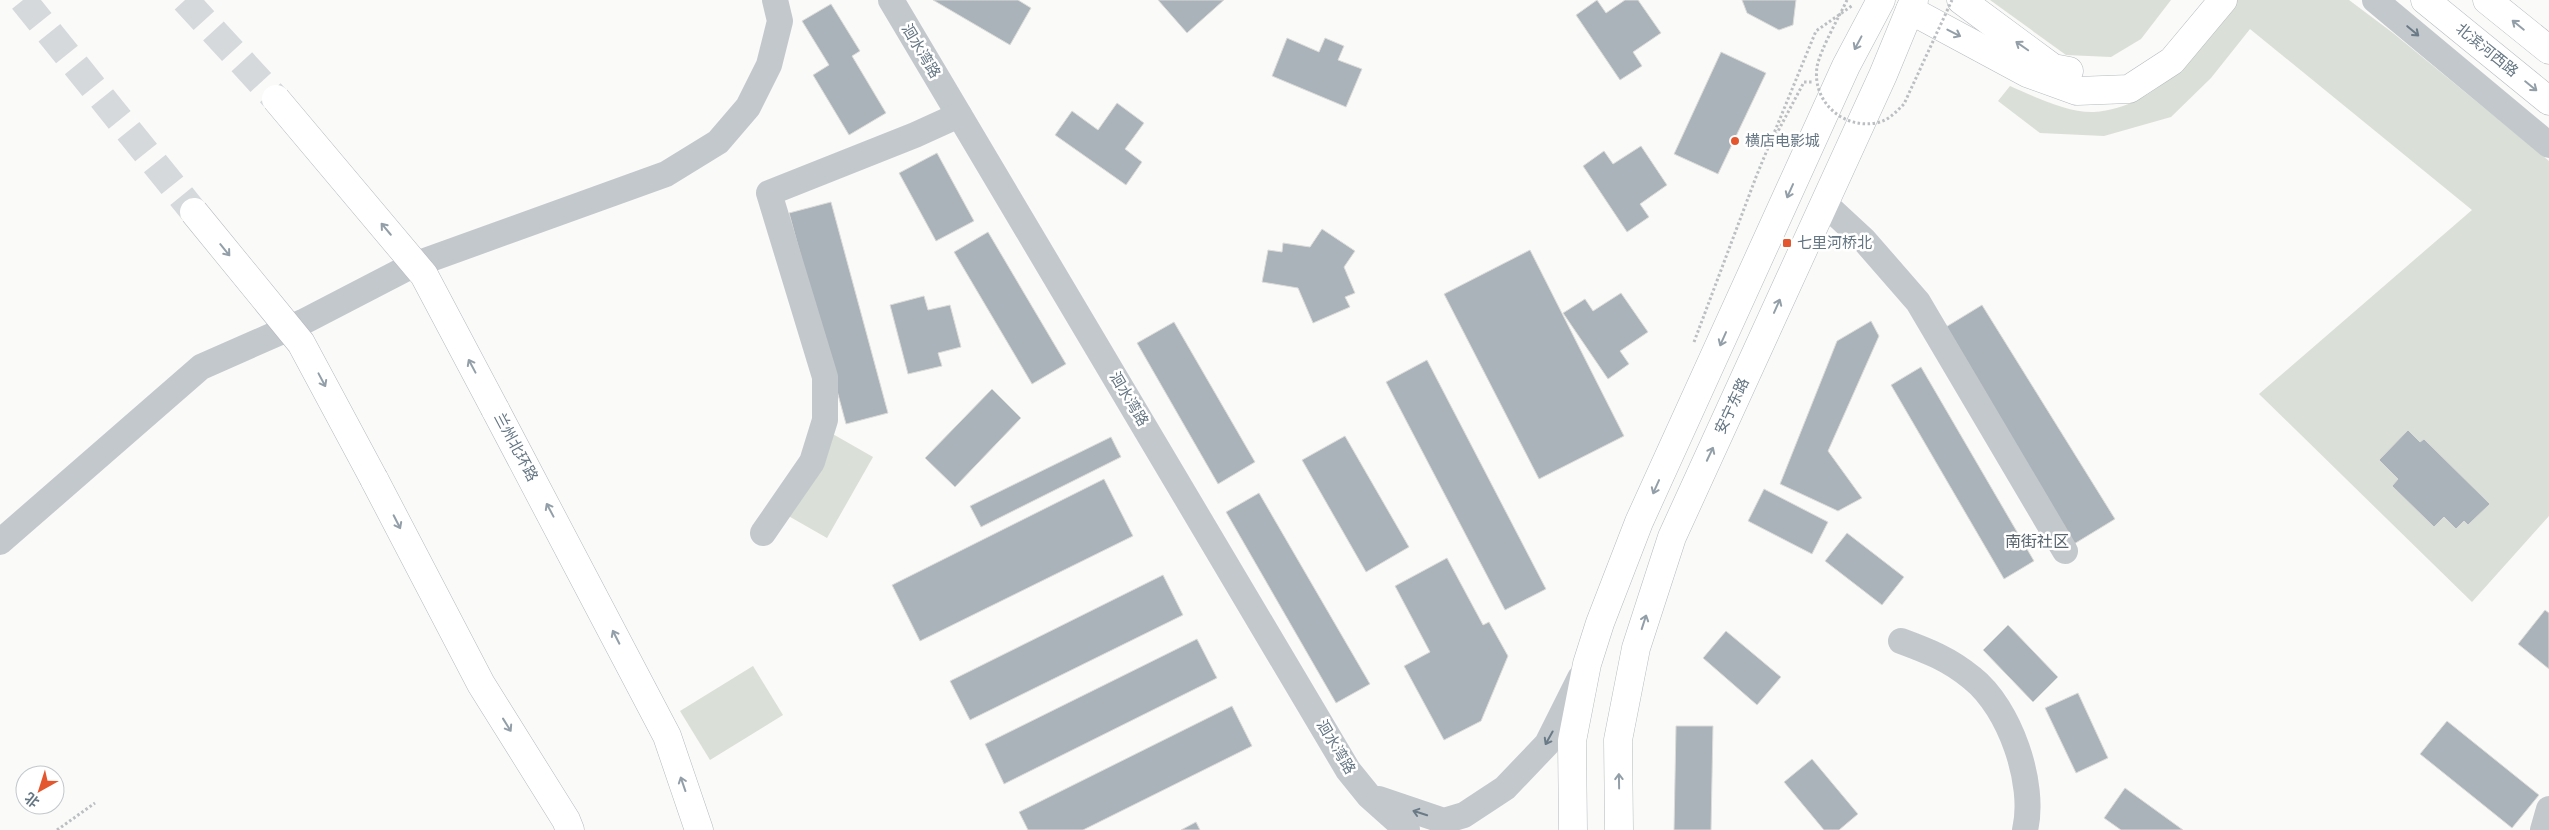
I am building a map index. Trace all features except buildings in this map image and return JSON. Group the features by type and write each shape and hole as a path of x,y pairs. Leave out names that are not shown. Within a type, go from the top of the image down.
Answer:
{"main road":[{"path":"1573,830 1572,741 1587,664 1600,624 1639,522 1846,66 1880,0"},
{"path":"1961,0 2054,68 2108,78 2160,58 2205,0"},
{"path":"1912,5 2027,74 2077,91 2129,89 2172,61 2223,0"},
{"name":"北滨河西路","path":"2425,0 2549,101"},
{"path":"2487,0 2549,50"},
{"name":"安宁东路","path":"1619,830 1618,740 1636,648 1672,537 1912,5"},
{"name":"兰州北环路","path":"276,99 424,275 573,553 666,736 699,830"},
{"path":"194,212 301,342 480,684 566,820 570,830"}],"street":[{"path":"0,542 202,367 303,322 412,266 666,174 718,142 748,107 769,66 780,20 775,0"},
{"name":"洄水湾路","path":"891,0 1348,770 1369,796 1407,830"},
{"path":"2376,0 2549,145"},
{"path":"763,532 812,462 825,420 825,377 769,193 915,135 959,115"},
{"path":"1824,203 1864,240 1918,302 2065,551"},
{"path":"1902,640 1940,655 1974,679 2000,711 2027,781 2029,815 2025,830"},
{"path":"1369,796 1444,821 1464,815 1504,788 1547,744 1587,664"},
{"path":"2543,830 2549,809"}],"path":[{"path":"1847,0 1818,65 1817,82 1826,104 1845,120 1861,124 1878,123 1893,116 1904,104 1952,0"},
{"path":"1691,349 1756,177 1816,31 1859,0"},
{"path":"1776,135 1804,82 1817,82"},
{"path":"57,830 95,803"}],"shaded area":[{"path":"1990,0 2171,0 2141,39 2111,57 2066,55"},
{"path":"2237,0 2349,0 2393,33 2549,161 2549,516 2472,602 2259,394 2472,210 2250,29 2211,78 2171,117 2104,136 2040,133 1998,101 2010,86 2073,110 2094,112 2118,108 2139,99 2159,87 2177,72 2209,37"},
{"path":"831,433 873,457 827,538 785,514"},
{"path":"753,666 783,715 710,760 680,711"}],"tunnel":[{"path":"23,0 194,212"},
{"path":"185,0 276,99"}],"place":[{"name":"横店电影城","path":"1735,141"},
{"name":"七里河桥北","path":"1787,243"}],"district":[{"name":"南街社区","path":"2037,542"}]}
